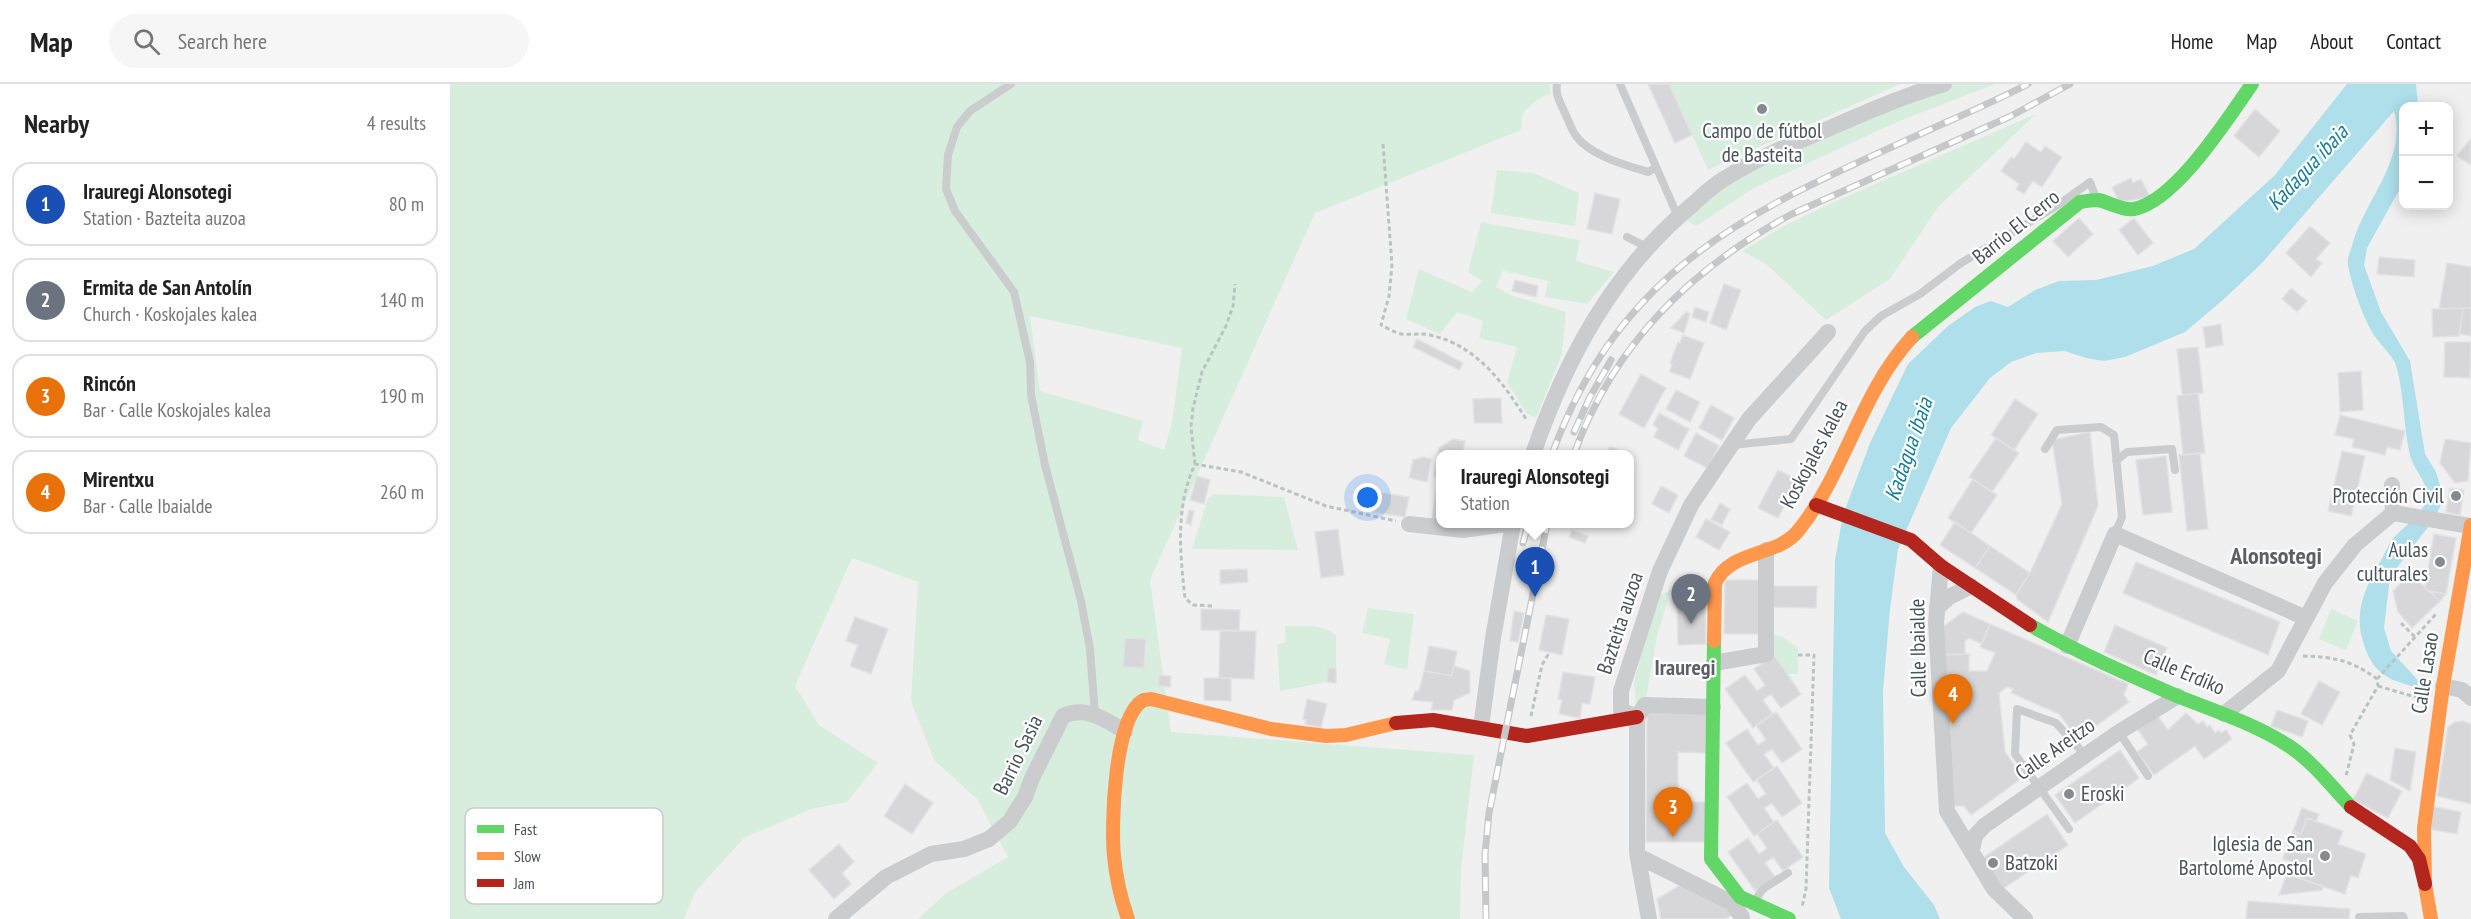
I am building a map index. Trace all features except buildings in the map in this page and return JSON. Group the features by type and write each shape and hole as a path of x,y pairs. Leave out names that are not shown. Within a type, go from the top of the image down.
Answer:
{"street":[{"path":"1535,450 1566,371 1585,332 1621,279 1647,247 1677,217 1722,180 1766,155 1910,93 1944,84"},
{"path":"2097,200 2132,210 2161,195 2189,167 2252,84"},
{"name":"Barrio El Cerro","path":"1911,338 2080,202 2097,200"},
{"name":"Bazteita auzoa","path":"1637,717 1621,710 1621,691 1660,571 1691,505 1749,419 1828,332"},
{"name":"Koskojales kalea","path":"1711,859 1716,578 1722,570 1786,542 1799,530 1816,505 1869,399 1897,353 1911,338"},
{"path":"2392,486 2393,513"},
{"name":"Calle Erdiko","path":"1816,505 1911,540 1941,566 2026,623 2067,646 2224,714 2289,746 2303,757 2355,812 2410,846"},
{"path":"2224,714 2278,671 2325,583 2355,545 2393,513 2471,526"},
{"path":"1409,524 1436,527"},
{"name":"Calle Lasao","path":"2425,884 2424,828 2443,686 2471,526"},
{"path":"1445,528 1463,530 1477,528"},
{"path":"1481,727 1496,617 1512,528"},
{"path":"2067,646 2115,534 2306,618"},
{"path":"1714,663 1765,650 1766,550"},
{"name":"Calle Ibaialde","path":"1941,566 1936,623 1947,811 1994,889 2025,919"},
{"path":"1937,608 1949,597 1971,586"},
{"path":"2142,717 2146,697 2143,680"},
{"path":"2443,686 2462,690 2471,698"},
{"name":"Calle Areitzo","path":"1972,850 1975,836 1984,826 2119,732 2178,696"},
{"path":"1128,919 1121,901 1114,855 1116,772 1125,731 1137,705 1142,701 1150,699 1271,729 1326,736 1346,735 1403,721 1434,720 1527,736 1637,717"},
{"path":"1648,919 1638,856 1637,717 1645,705 1713,707"},
{"name":"Barrio Sasia","path":"836,919 886,877 931,854 964,849 989,839 1010,821 1063,716 1082,711 1095,715 1125,731"},
{"path":"1953,821 1973,829 1984,826"},
{"path":"2392,836 2412,834 2424,828"},
{"path":"2424,828 2417,841 2410,846 2419,859 2431,919"},
{"path":"2392,836 2409,855 2425,884"},
{"path":"1638,856 1732,903 1741,918 1758,905"},
{"path":"1697,885 1705,883 1709,878 1711,859"},
{"path":"1711,859 1740,897 1789,919"}],"lane":[{"path":"1011,84 970,111 957,127 948,155 946,189 955,212 1014,292 1030,362 1031,395 1045,465 1081,601 1090,650 1095,715"},
{"path":"1557,84 1556,92 1575,135 1581,142 1628,166 1648,172 1655,168"},
{"path":"1620,84 1677,217"},
{"path":"1732,445 1791,439 1865,331 1881,316 1920,294 1961,263 2058,205 2090,182 2097,200"},
{"path":"1627,237 1647,247"},
{"path":"2045,448 2057,430 2101,427 2114,435 2122,518 2115,534"},
{"path":"2116,461 2127,452 2172,449 2175,470"},
{"path":"2069,829 2015,754 2017,709 2056,723 2085,755"},
{"path":"2119,732 2148,776"},
{"path":"1758,905 1763,889 1788,873"},
{"path":"2359,917 2403,916 2404,919"}],"path":[{"path":"1383,144 1392,265 1389,296 1381,325 1401,334 1433,336 1474,354 1509,390 1526,419"},
{"path":"1212,606 1188,603 1184,585 1180,526 1188,480 1196,464 1191,428 1193,408 1202,372 1226,326 1233,306 1235,284"},
{"path":"1196,464 1241,472 1326,506 1409,524"},
{"path":"2340,797 2354,744 2350,735 2378,686 2377,679 2413,638 2400,623"},
{"path":"1527,736 1542,665 1549,653"},
{"path":"1798,655 1814,655 1806,889 1802,909"},
{"path":"2286,655 2333,657 2350,662 2377,679"},
{"path":"2378,686 2427,700"}],"green space":[{"path":"450,84 1549,84 1551,93 1537,100 1523,113 1521,130 1315,213 1150,580 1171,732 1474,755 1461,870 1460,919 918,919 946,893 1008,857 977,799 934,760 911,701 918,582 852,558 795,686 819,725 878,763 847,802 811,809 744,838 695,892 684,919 450,919","holes":["1030,316 1182,348 1172,422 1164,450 1138,440 1143,421 1040,391"]},
{"name":"Campo de fútbol de Basteita","path":"1669,84 1900,84 1708,170"},
{"path":"1916,84 1995,84 1897,122 1754,188 1696,226 1683,218 1715,177"},
{"path":"2036,114 1938,207 1890,279 1826,320 1766,264 1742,251 1782,227 1827,205"},
{"path":"1497,170 1534,173 1579,193 1575,226 1491,213"},
{"path":"1481,222 1580,240 1576,261 1614,272 1587,304 1545,297 1548,281 1503,271 1496,287 1511,295 1566,312 1562,354 1536,418 1526,413 1507,382 1517,347 1479,338 1483,321 1457,312 1440,334 1406,319 1419,269 1472,292 1482,281 1468,272"},
{"path":"1214,494 1284,497 1298,550 1192,549 1208,498"},
{"path":"1671,590 1657,636 1645,705 1637,717 1634,683 1644,640 1658,596"},
{"path":"1368,608 1414,614 1407,670 1384,664 1390,639 1362,633"},
{"path":"2331,609 2358,621 2346,650 2319,639"},
{"path":"1285,626 1318,627 1336,635 1336,668 1328,668 1327,682 1280,691 1277,645 1285,642"},
{"path":"1771,634 1781,636 1798,648 1798,674 1787,674 1774,655"}],"water":[{"name":"Kadagua ibaia","path":"2347,84 2416,84 2418,102 2399,102 2399,190 2367,248 2364,265 2381,312 2410,361 2425,454 2436,472 2444,499 2434,519 2390,577 2384,628 2391,651 2427,690 2393,680 2377,669 2366,651 2360,628 2365,591 2373,574 2391,541 2420,512 2427,498 2426,487 2410,455 2397,369 2392,357 2372,332 2365,317 2354,289 2348,262 2365,213 2390,163 2397,129 2394,111 2261,264 2185,332 2125,357 2104,361 2065,351 2036,353 2011,362 1990,378 1951,428 1898,549 1883,691 1885,833 1904,867 1934,905 1940,919 1841,919 1829,888 1835,560 1843,515 1870,443 1908,364 1948,326 1975,307 1991,301 2008,307 2035,290 2059,281 2096,280 2153,266 2194,249 2275,175"}],"railway":[{"path":"1554,450 1581,388 1616,333 1657,288 1702,250 1752,217 1807,187 2028,84"},
{"path":"1576,450 1591,414 1611,378 1634,344 1660,313 1721,259 1792,214 2011,116 2070,84"},
{"path":"1574,432 1611,360"},
{"path":"1523,543 1527,528"},
{"path":"1486,919 1485,854 1489,813 1546,528"}],"traffic: fast":[{"path":"1912,337 2080,202 2098,200 2125,209 2134,209 2150,203 2167,191 2200,156 2252,84"},
{"path":"2030,625 2121,671 2249,724 2276,738 2306,759 2351,807"},
{"path":"1714,641 1711,859 1740,897 1789,919"}],"traffic: slow":[{"path":"1714,641 1715,583 1722,572 1742,559 1778,545 1798,531 1829,484 1879,383 1894,359 1912,337"},
{"path":"2431,919 2425,884 2424,828 2443,686 2471,525"},
{"path":"1128,919 1115,864 1114,799 1116,774 1125,729 1133,712 1142,701 1151,699 1271,729 1326,736 1346,735 1396,723"}],"traffic: jam":[{"path":"1816,505 1911,540 1941,566 2030,625"},
{"path":"1396,723 1433,720 1527,736 1637,717"},
{"path":"2351,807 2410,846 2419,859 2425,884"}],"place":[{"name":"Campo de fútbol de Basteita","path":"1762,109"},
{"name":"Protección Civil","path":"2456,496"},
{"name":"Aulas culturales","path":"2440,562"},
{"name":"Irauregi Alonsotegi","path":"1535,597"},
{"name":"Ermita de San Antolín","path":"1691,624"},
{"name":"Mirentxu","path":"1953,724"},
{"name":"Eroski","path":"2069,794"},
{"name":"Rincón","path":"1673,837"},
{"name":"Iglesia de San Bartolomé Apostol","path":"2325,856"},
{"name":"Batzoki","path":"1993,863"}],"district":[{"name":"Alonsotegi","path":"2276,556"},
{"name":"Irauregi","path":"1685,667"}]}
